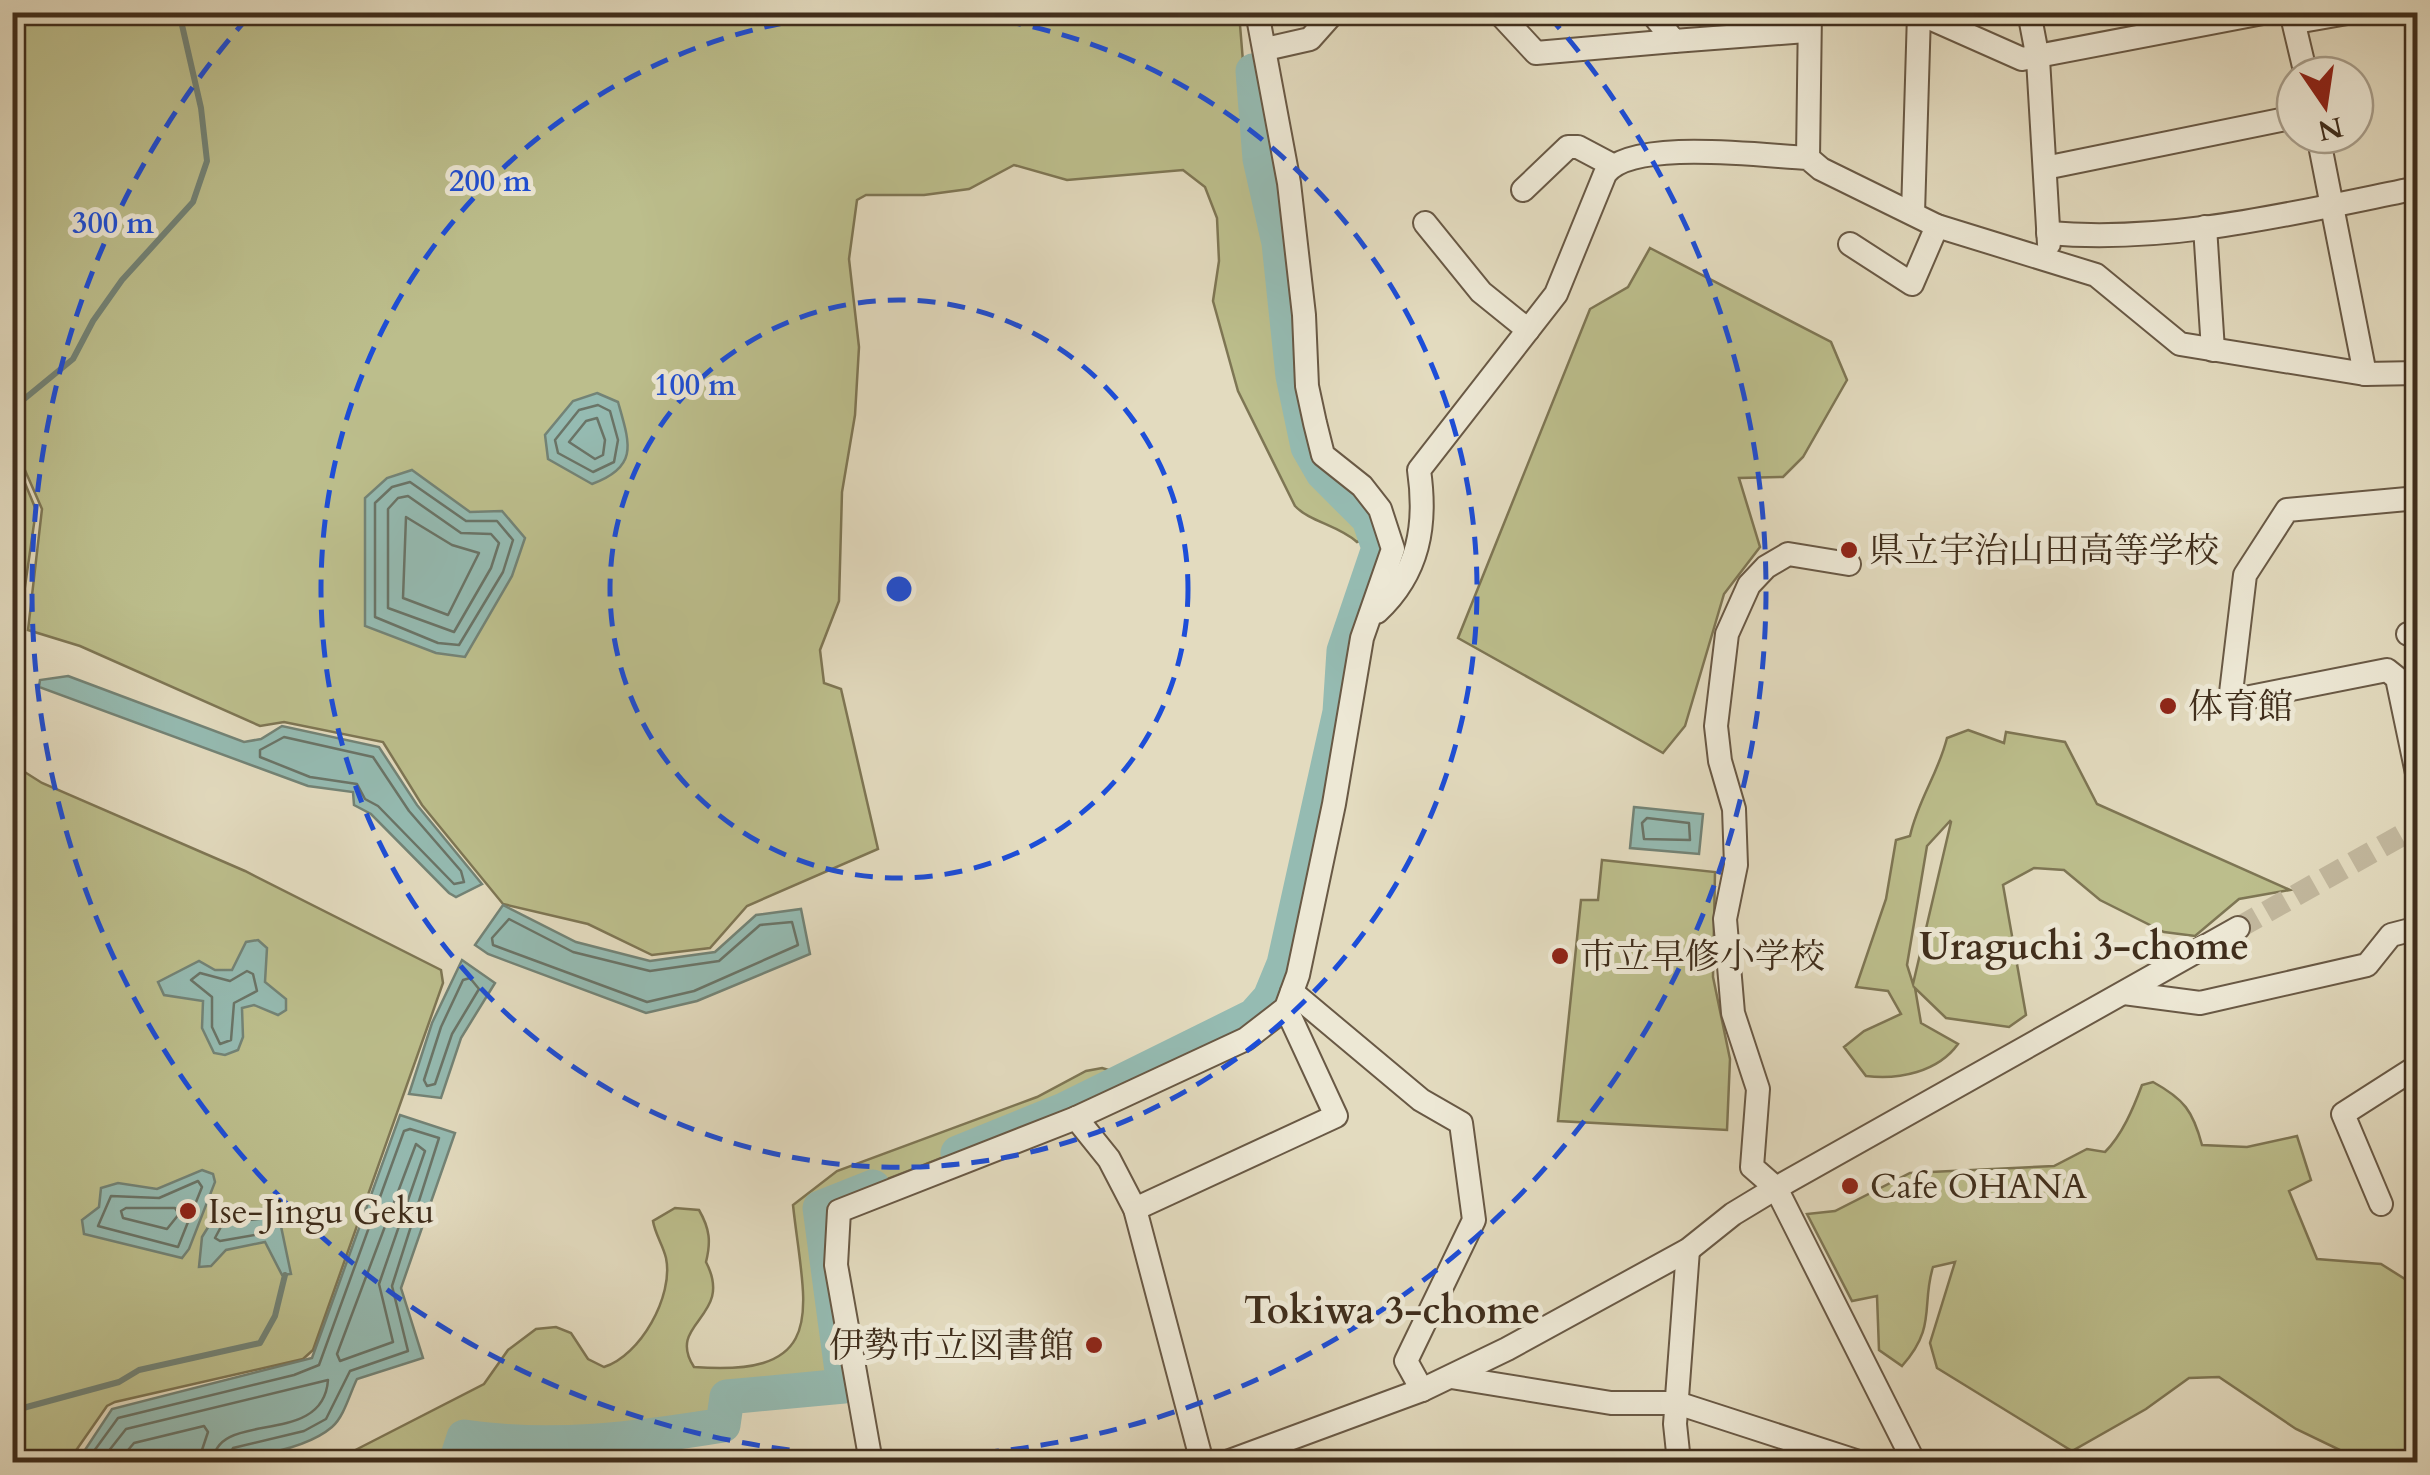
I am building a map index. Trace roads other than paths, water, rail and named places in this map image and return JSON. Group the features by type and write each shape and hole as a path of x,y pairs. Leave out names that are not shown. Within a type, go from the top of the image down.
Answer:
{"street":[{"path":"870,1462 836,1265 839,1211 1076,1118 1246,1039 1289,1000 1334,804 1367,622 1392,559 1390,533 1372,495 1329,462 1306,386 1294,225 1258,12"},
{"path":"1266,49 1310,39 1334,12"},
{"path":"1498,12 1536,52 1674,41 1808,22 1808,158"},
{"path":"1651,12 1674,41"},
{"path":"2029,12 2038,59 2049,258"},
{"path":"1913,214 1917,13 2022,59 2038,59 2268,12"},
{"path":"2302,55 2294,17 2353,12"},
{"path":"2045,168 2275,122"},
{"path":"1523,190 1568,147 1578,147 1612,165 1649,154 1808,158 1822,170 1937,226 2096,274 2180,344 2364,374 2418,372"},
{"path":"2322,155 2364,374"},
{"path":"1367,622 1389,601 1419,549 1423,515 1419,470 1556,294 1612,165"},
{"path":"2048,233 2103,238 2206,227 2418,188"},
{"path":"1425,223 1481,292 1528,330"},
{"path":"1850,244 1912,284 1937,226"},
{"path":"2206,227 2213,350"},
{"path":"2418,498 2287,510 2246,575 2230,701 2387,670 2397,678 2418,778"},
{"path":"1849,564 1788,554 1766,566 1749,584 1726,634 1716,726 1720,762 1734,809 1736,865 1726,918 1731,996 1758,1089 1752,1167 1776,1188 1914,1462"},
{"path":"1228,1462 1280,1454 1450,1377 1688,1250 1733,1214 1776,1188 2238,928"},
{"path":"2124,993 2200,1003 2367,965 2391,935 2418,928"},
{"path":"1135,1209 1336,1116 1289,1000"},
{"path":"1289,1000 1421,1100 1461,1123 1474,1220 1406,1361 1422,1390"},
{"path":"2381,1204 2343,1114 2418,1066"},
{"path":"1076,1118 1109,1159 1135,1209 1202,1462"},
{"path":"1679,1462 1676,1403 1688,1250"},
{"path":"1450,1377 1610,1403 1676,1403 1859,1462"}],"water":[{"path":"597,393 618,402 627,452 618,470 592,484 548,459 545,435 573,401"},
{"path":"412,470 470,512 502,511 525,538 512,576 465,657 436,653 365,626 365,498 387,478"},
{"path":"68,676 244,742 261,739 282,726 379,747 417,805 482,884 456,897 449,893 371,814 354,805 353,792 308,786 39,687 40,680"},
{"path":"1634,807 1703,814 1699,854 1630,848"},
{"path":"503,905 576,942 650,961 715,952 756,915 801,909 810,954 697,1001 646,1013 488,954 475,945"},
{"path":"258,940 267,948 265,982 286,999 286,1010 278,1015 254,1005 242,1008 243,1037 238,1050 225,1055 214,1053 202,1028 203,1001 164,995 158,982 199,961 215,970 232,970 246,942"},
{"path":"462,960 495,983 461,1038 441,1098 409,1094 432,1023"},
{"path":"400,1115 455,1133 401,1288 423,1358 357,1379 336,1423 310,1441 246,1457 210,1461 77,1462 112,1409 312,1358"},
{"path":"202,1170 213,1174 215,1182 182,1258 84,1234 82,1220 99,1207 101,1188 118,1183 157,1189"},
{"path":"268,1208 278,1212 291,1274 282,1275 265,1242 226,1250 211,1266 199,1267 202,1237 215,1216"}],"waterway":[{"path":"12,409 73,359 93,321 122,280 193,202 207,161 201,108 179,12"},
{"path":"958,1153 1064,1110 1254,1016 1270,998 1284,964 1340,712 1344,651 1379,548 1369,519 1323,473 1308,447 1293,376 1279,243 1260,159 1253,71"},
{"path":"456,1462 464,1437 561,1443 659,1435 723,1425 727,1397 844,1386 820,1208 873,1187"},
{"path":"12,1411 119,1382 139,1370 260,1343 275,1316 285,1275"}],"tunnel":[{"path":"2238,928 2418,826"}],"place":[{"name":"県立宇治山田高等学校","path":"1849,550"},
{"name":"体育館","path":"2168,706"},
{"name":"市立早修小学校","path":"1560,956"},
{"name":"Cafe OHANA","path":"1850,1186"},
{"name":"Ise-Jingu Geku","path":"188,1211"},
{"name":"伊勢市立図書館","path":"1094,1345"}],"district":[{"name":"Uraguchi 3-chome","path":"2084,946"},
{"name":"Tokiwa 3-chome","path":"1392,1310"}]}
